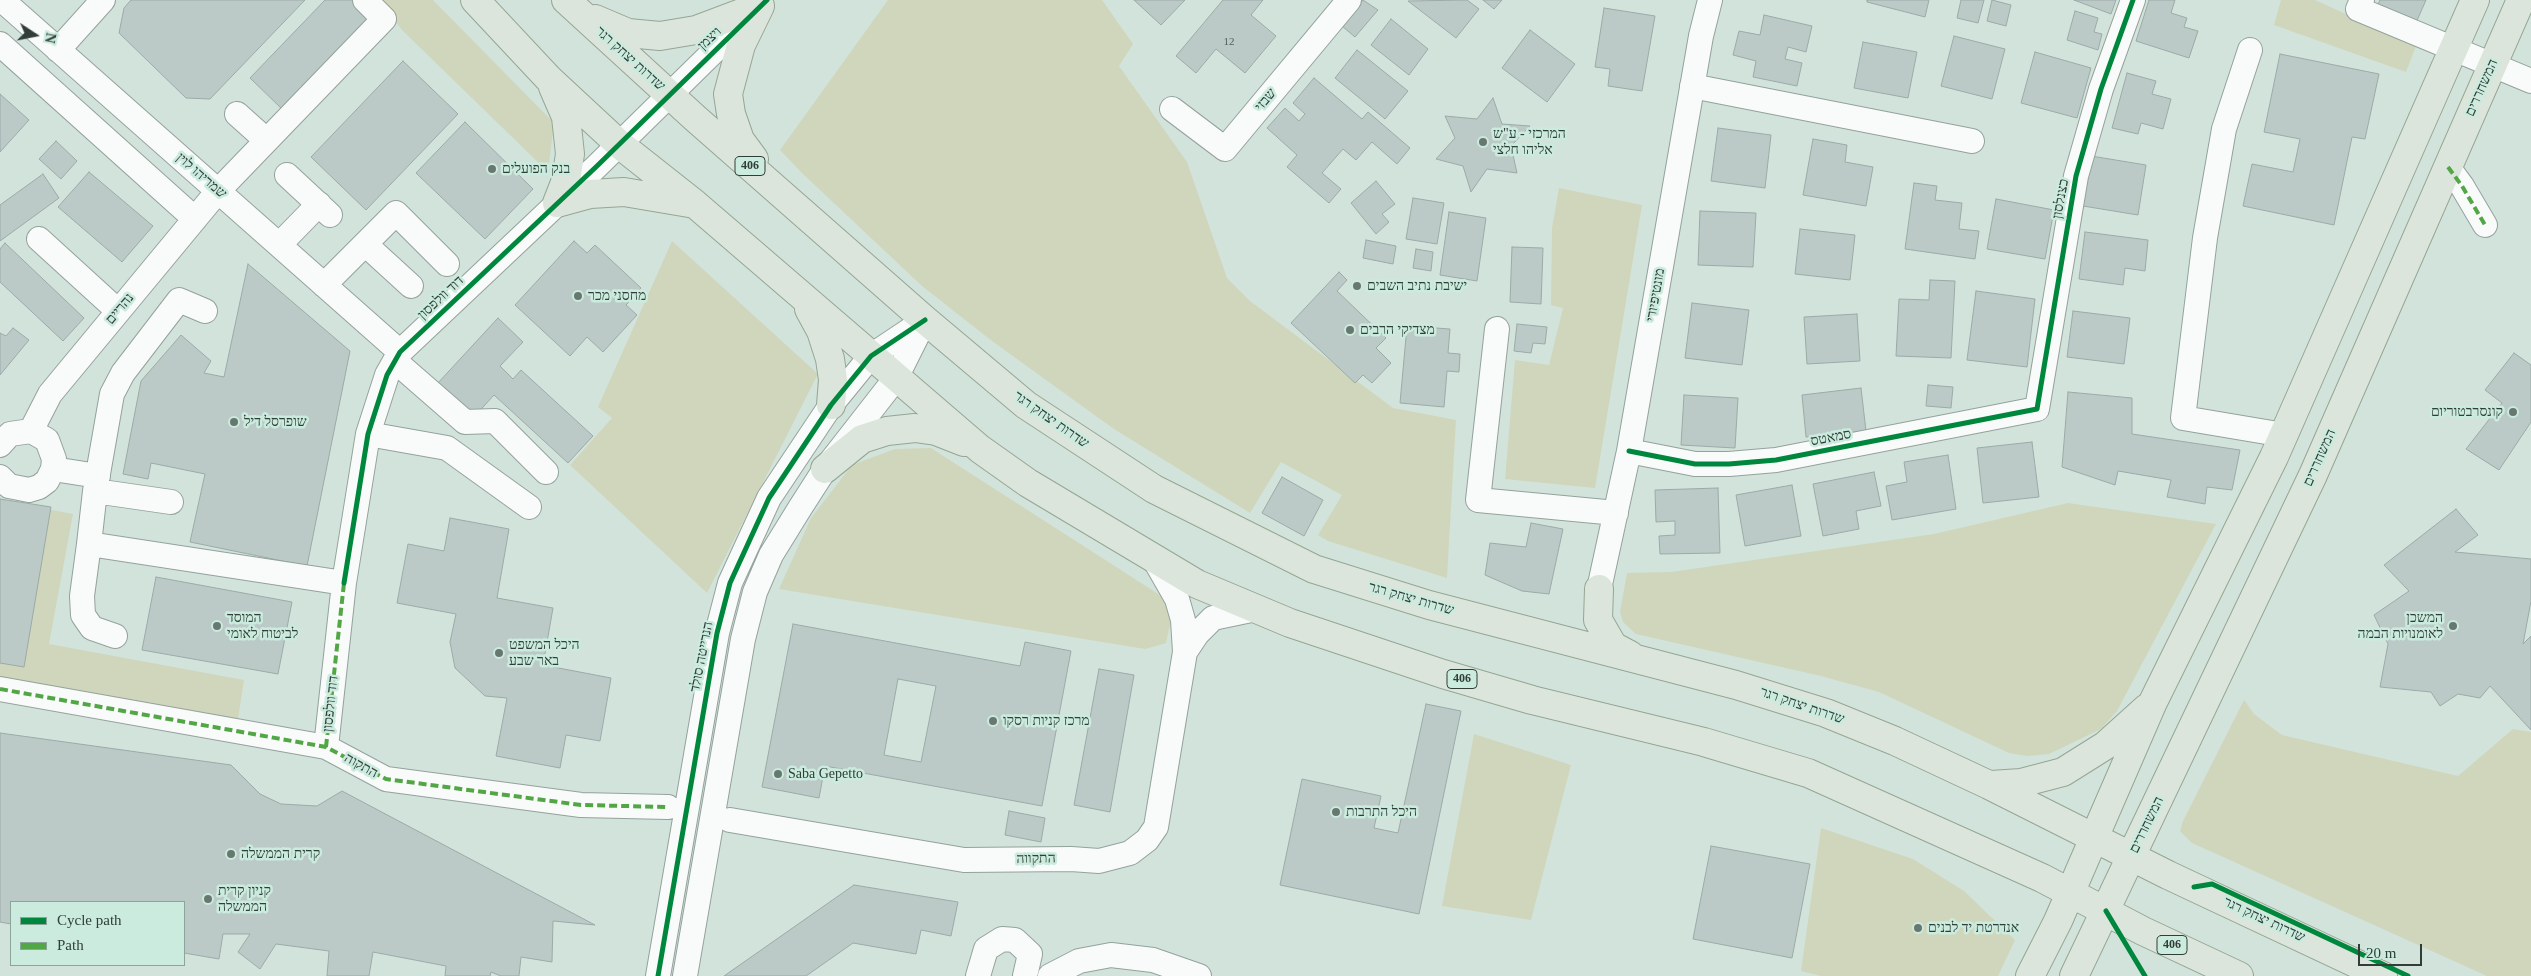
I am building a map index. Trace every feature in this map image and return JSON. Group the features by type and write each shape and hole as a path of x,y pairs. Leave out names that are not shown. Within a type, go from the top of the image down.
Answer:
{"main road":[{"name":"406","path":"475,0 549,79 619,144 694,204 980,449 1028,483 1198,584 1299,626 1532,700 1704,742 1808,774 2071,892 2239,976"},
{"path":"2030,976 2071,892 2153,702 2284,435 2475,0"},
{"name":"המשחררים","path":"2074,976 2312,475 2521,0"},
{"path":"572,5 628,33 660,36 696,30 764,3"},
{"path":"764,3 741,45 728,94 731,114 740,140 777,189"},
{"name":"שדרות יצחק רגר","path":"572,5 668,94 925,320 1026,405 1154,489 1314,569 1429,605 1788,699 1895,741 2383,976"},
{"path":"549,79 566,117 569,136 570,154 566,180 558,204"},
{"path":"558,204 590,194 624,192 694,204"},
{"path":"803,299 821,332 830,359 833,380 831,405"},
{"path":"824,469 862,439 887,431 915,428 936,431 980,449"},
{"path":"1554,638 1579,624 1599,589"},
{"path":"1599,589 1598,620 1613,646 1638,660"},
{"path":"1989,785 2021,783 2063,772 2106,745 2153,702"}],"street":[{"name":"שמריהו לוין","path":"2,0 324,285 465,422 495,421 546,472"},
{"path":"58,50 103,0"},
{"name":"נהריים","path":"30,431 50,394 218,191 384,19 365,0"},
{"name":"שבזי","path":"1172,109 1225,150 1349,0"},
{"name":"מונטיפיורי","path":"1599,589 1629,451 1692,86 1710,0"},
{"name":"כצנלסון","path":"2037,409 2076,176 2101,89 2133,0"},
{"name":"ויצמן","path":"668,94 764,3"},
{"path":"2353,3 2453,50 2531,81"},
{"path":"0,44 195,219"},
{"path":"2250,50 2224,129 2205,238 2183,418 2284,435"},
{"path":"1692,86 1972,141"},
{"name":"דוד וולפסון","path":"326,747 344,583 368,434 387,375 397,357 558,204 668,94"},
{"path":"236,114 266,140"},
{"path":"2448,167 2462,186 2485,225"},
{"path":"279,245 325,209 287,175"},
{"path":"324,285 396,213 447,264"},
{"path":"39,239 118,311"},
{"path":"365,244 411,286"},
{"path":"116,636 92,628 83,615 82,596 96,484 112,394 122,373 179,300 205,310"},
{"path":"686,976 743,639 755,592 771,555 824,469 896,378 925,320"},
{"name":"הנרייטה סולד","path":"658,976 716,633 730,583 769,498 831,405 871,356 925,320"},
{"path":"1497,329 1478,500 1616,513"},
{"name":"סמאטס","path":"1629,451 1695,464 1729,464 1776,460 2037,409"},
{"path":"0,445 10,434 30,431 47,440 52,449 53,470 47,480 29,490 9,486 0,477"},
{"path":"368,434 447,448 529,507"},
{"path":"53,470 96,484 171,502"},
{"path":"89,544 344,583"},
{"name":"התקווה","path":"730,820 964,860 1099,860 1130,853 1147,840 1156,826 1185,652 1183,620 1177,599 1153,557"},
{"name":"התקווה","path":"1185,652 1196,634 1213,618 1256,609"},
{"name":"התקוה","path":"0,689 326,747 386,779 581,805 668,808"},
{"path":"978,976 986,949 1002,938 1015,940 1030,954 1025,976"},
{"path":"1050,976 1079,960 1111,955 1153,960 1199,976"}],"green space":[{"path":"377,0 433,0 554,123 548,172 403,31"},
{"path":"888,0 1102,0 1133,44 1119,66 1187,162 1227,278 1250,301 1393,408 1456,420 1447,578 1328,541 1318,535 1342,495 1281,462 1250,513 1114,429 992,341 922,286 803,174 780,150"},
{"path":"2281,0 2315,0 2416,46 2406,72 2274,25"},
{"path":"1559,188 1642,205 1595,488 1505,479 1515,360 1549,365 1563,308 1551,305 1552,228"},
{"path":"672,241 818,374 707,593 570,465 612,418 598,407"},
{"path":"931,448 1166,599 1172,616 1166,643 1145,649 779,589 811,518 852,465 895,449"},
{"path":"0,500 73,514 49,644 244,680 238,719 0,678"},
{"path":"2068,503 2216,524 2117,711 2101,729 2049,754 2027,756 2009,753 1879,692 1821,676 1636,634 1623,622 1620,612 1627,573 1671,572 1934,534"},
{"path":"2244,700 2254,714 2282,735 2458,776 2513,729 2531,732 2531,976 2487,976 2192,843 2180,831 2183,821"},
{"path":"1474,734 1571,765 1531,920 1442,906"},
{"path":"1821,828 1913,859 1964,891 2015,940 1998,976 1821,976 1801,971"}],"building":[{"path":"131,0 305,0 210,99 186,98 119,33 124,8"},
{"path":"325,0 359,0 374,14 283,110 250,78"},
{"path":"1134,0 1185,0 1161,25"},
{"path":"1223,0 1263,0 1251,15 1276,36 1245,73 1216,49 1196,73 1176,56"},
{"path":"1363,0 1378,10 1355,37 1342,26"},
{"path":"1467,0 1479,9 1456,38 1408,1"},
{"path":"1483,0 1502,0 1494,9"},
{"path":"1867,0 1929,0 1925,17 1867,2"},
{"path":"1961,0 1984,0 1978,23 1957,18"},
{"path":"1992,0 2011,5 2006,26 1987,21"},
{"path":"2074,0 2116,0 2111,14"},
{"path":"2149,0 2175,0 2171,13 2187,18 2184,27 2198,31 2189,58 2136,41"},
{"path":"2380,0 2426,0 2415,25 2376,9"},
{"path":"1604,8 1655,16 1642,91 1608,86 1610,69 1595,67"},
{"path":"2075,11 2098,18 2094,32 2102,34 2098,50 2067,40"},
{"path":"1764,15 1812,26 1806,52 1788,47 1785,59 1802,63 1797,86 1753,77 1756,61 1733,55 1739,31 1760,35"},
{"path":"1391,19 1428,49 1409,75 1371,45"},
{"path":"1530,30 1575,64 1547,102 1502,68"},
{"path":"1954,36 2005,49 1992,99 1941,86"},
{"path":"1863,42 1917,52 1908,98 1854,88"},
{"path":"1357,50 1408,91 1385,119 1335,78"},
{"path":"2035,52 2091,68 2077,118 2021,103"},
{"path":"2280,54 2379,74 2365,139 2352,137 2334,225 2243,206 2252,164 2293,172 2300,139 2264,132"},
{"path":"403,61 458,114 366,210 311,157"},
{"path":"2127,73 2156,81 2152,94 2171,99 2163,129 2141,123 2138,134 2112,128"},
{"path":"1314,78 1362,119 1368,112 1410,148 1397,164 1372,142 1356,160 1343,149 1322,173 1341,189 1329,203 1287,167 1297,155 1267,128 1285,108 1299,121 1305,114 1293,103"},
{"path":"0,94 29,120 0,152"},
{"name":"המרכזי - ע\"ש אליהו חלצי","path":"1493,98 1502,124 1530,126 1511,146 1517,173 1487,169 1471,192 1463,166 1436,159 1455,138 1445,116 1477,119"},
{"path":"465,122 533,189 485,239 416,173"},
{"path":"1718,128 1771,135 1765,188 1711,181"},
{"path":"1813,139 1847,145 1845,162 1873,167 1866,206 1803,195"},
{"path":"56,141 77,161 61,179 39,159"},
{"path":"2091,156 2146,165 2138,215 2083,206"},
{"path":"89,172 153,226 122,262 58,207"},
{"path":"43,174 59,198 0,241 0,205"},
{"path":"1376,181 1395,204 1382,214 1389,222 1376,234 1351,203"},
{"path":"1914,183 1937,186 1935,200 1962,203 1959,229 1979,231 1975,259 1905,249"},
{"path":"1413,198 1444,203 1437,244 1406,239"},
{"path":"1996,199 2054,210 2045,259 1987,249"},
{"path":"1700,211 1756,213 1753,267 1698,265"},
{"path":"1449,212 1486,218 1477,281 1440,275"},
{"path":"1800,229 1855,235 1850,280 1795,274"},
{"path":"2085,232 2148,240 2145,271 2125,268 2123,285 2079,279"},
{"path":"1366,240 1396,246 1393,264 1363,258"},
{"name":"מחסני מכר","path":"574,241 587,253 595,245 641,288 626,305 637,315 603,352 587,337 570,356 515,305"},
{"path":"5,243 84,318 63,341 0,282 0,249"},
{"path":"1512,247 1543,248 1541,304 1510,302"},
{"path":"1416,249 1433,252 1431,271 1413,268"},
{"name":"שופרסל דיל","path":"248,264 350,351 307,566 190,542 205,474 151,463 148,479 123,474 141,381 181,335 211,361 204,373 224,377"},
{"path":"1339,272 1347,280 1337,291 1386,338 1376,348 1391,363 1372,383 1363,375 1355,383 1291,323"},
{"path":"1930,280 1955,281 1951,358 1896,356 1899,299 1929,300"},
{"path":"1976,291 2035,299 2027,367 1967,360"},
{"path":"1692,303 1749,310 1742,365 1685,358"},
{"path":"2073,311 2130,318 2124,364 2067,357"},
{"path":"1857,314 1860,361 1807,364 1804,317"},
{"path":"498,318 523,342 500,366 513,379 521,370 593,436 568,463 494,395 473,418 437,384"},
{"path":"1517,324 1547,327 1545,344 1533,343 1531,353 1514,351"},
{"path":"1407,326 1450,329 1448,353 1460,354 1459,372 1447,371 1444,407 1400,403"},
{"path":"13,328 29,340 0,375 0,333 6,336"},
{"name":"קונסרבטוריום","path":"2514,353 2531,365 2531,422 2499,470 2466,449 2502,403 2485,390"},
{"path":"1928,385 1953,387 1951,408 1926,406"},
{"path":"1861,388 1866,431 1806,437 1802,395"},
{"path":"2068,392 2132,398 2132,434 2240,450 2232,490 2207,487 2205,504 2167,497 2171,480 2118,471 2115,485 2062,467"},
{"path":"1684,395 1738,398 1735,448 1681,445"},
{"path":"2032,442 2039,497 1983,503 1977,448"},
{"path":"1948,455 1956,509 1892,520 1886,486 1907,482 1904,462"},
{"path":"1874,472 1881,506 1856,511 1859,529 1823,536 1813,484"},
{"path":"1282,477 1323,500 1304,536 1262,513"},
{"path":"1792,485 1801,536 1745,546 1736,495"},
{"path":"1718,488 1720,553 1660,554 1659,536 1675,535 1675,521 1656,522 1655,490"},
{"path":"0,499 51,507 24,667 0,663"},
{"name":"המשכן לאומנויות הבמה","path":"2456,509 2478,535 2455,552 2531,559 2531,601 2523,644 2531,636 2531,730 2490,686 2480,698 2458,694 2440,706 2431,692 2380,687 2388,644 2374,615 2409,591 2384,565"},
{"name":"היכל המשפט באר שבע","path":"450,518 509,529 497,598 553,608 543,665 611,678 600,741 566,735 560,768 496,756 507,698 485,696 455,668 450,642 456,614 397,603 408,544 444,551"},
{"path":"1531,523 1563,529 1549,594 1522,591 1485,575 1490,543 1526,547"},
{"name":"המוסד לביטוח לאומי","path":"156,577 292,602 278,674 142,650"},
{"name":"מרכז קניות רסקו","path":"793,624 1020,666 1025,642 1071,651 1042,806 825,766 819,798 762,787","holes":["898,679 936,686 921,762 884,755"]},
{"path":"1099,669 1134,675 1110,812 1074,805"},
{"name":"היכל התרבות","path":"1426,704 1461,711 1419,914 1280,885 1302,779 1381,796 1374,828 1398,833"},
{"name":"קרית הממשלה","path":"0,733 231,765 260,794 281,804 317,806 342,791 595,925 553,921 552,962 521,957 519,976 501,976 491,972 490,976 445,976 446,966 373,952 369,976 327,976 329,951 276,944 260,969 238,952 250,934 223,934 219,959 185,953 185,901 10,901 10,924 0,922"},
{"path":"1009,811 1045,818 1041,842 1005,835"},
{"path":"1711,846 1810,864 1792,958 1693,939"},
{"path":"854,885 958,902 951,936 921,930 916,954 853,943 806,976 724,976"}],"marked path":[{"path":"2448,167 2462,186 2485,225"},
{"path":"326,747 344,583"},
{"path":"0,689 326,747 386,779 581,805 668,807"}],"cycle path":[{"path":"344,583 368,434 387,375 400,352 597,166 767,0"},
{"path":"1629,451 1695,464 1729,464 1776,460 2037,409 2076,176 2101,89 2133,0"},
{"path":"658,976 717,633 730,583 769,498 831,405 871,356 925,320"},
{"path":"2194,887 2212,884 2408,976"},
{"path":"2106,911 2145,976"}],"place":[{"name":"המרכזי - ע\"ש אליהו חלצי","path":"1483,142"},
{"name":"בנק הפועלים","path":"492,169"},
{"name":"ישיבת נתיב השבים","path":"1357,286"},
{"name":"מחסני מכר","path":"578,296"},
{"name":"מצדיקי הרבים","path":"1350,330"},
{"name":"קונסרבטוריום","path":"2513,412"},
{"name":"שופרסל דיל","path":"234,422"},
{"name":"המוסד לביטוח לאומי","path":"217,626"},
{"name":"המשכן לאומנויות הבמה","path":"2453,626"},
{"name":"היכל המשפט באר שבע","path":"499,653"},
{"name":"מרכז קניות רסקו","path":"993,721"},
{"name":"Saba Gepetto","path":"778,774"},
{"name":"היכל התרבות","path":"1336,812"},
{"name":"קרית הממשלה","path":"231,854"},
{"name":"קניון קרית הממשלה","path":"208,899"},
{"name":"אנדרטת יד לבנים","path":"1918,928"}]}
